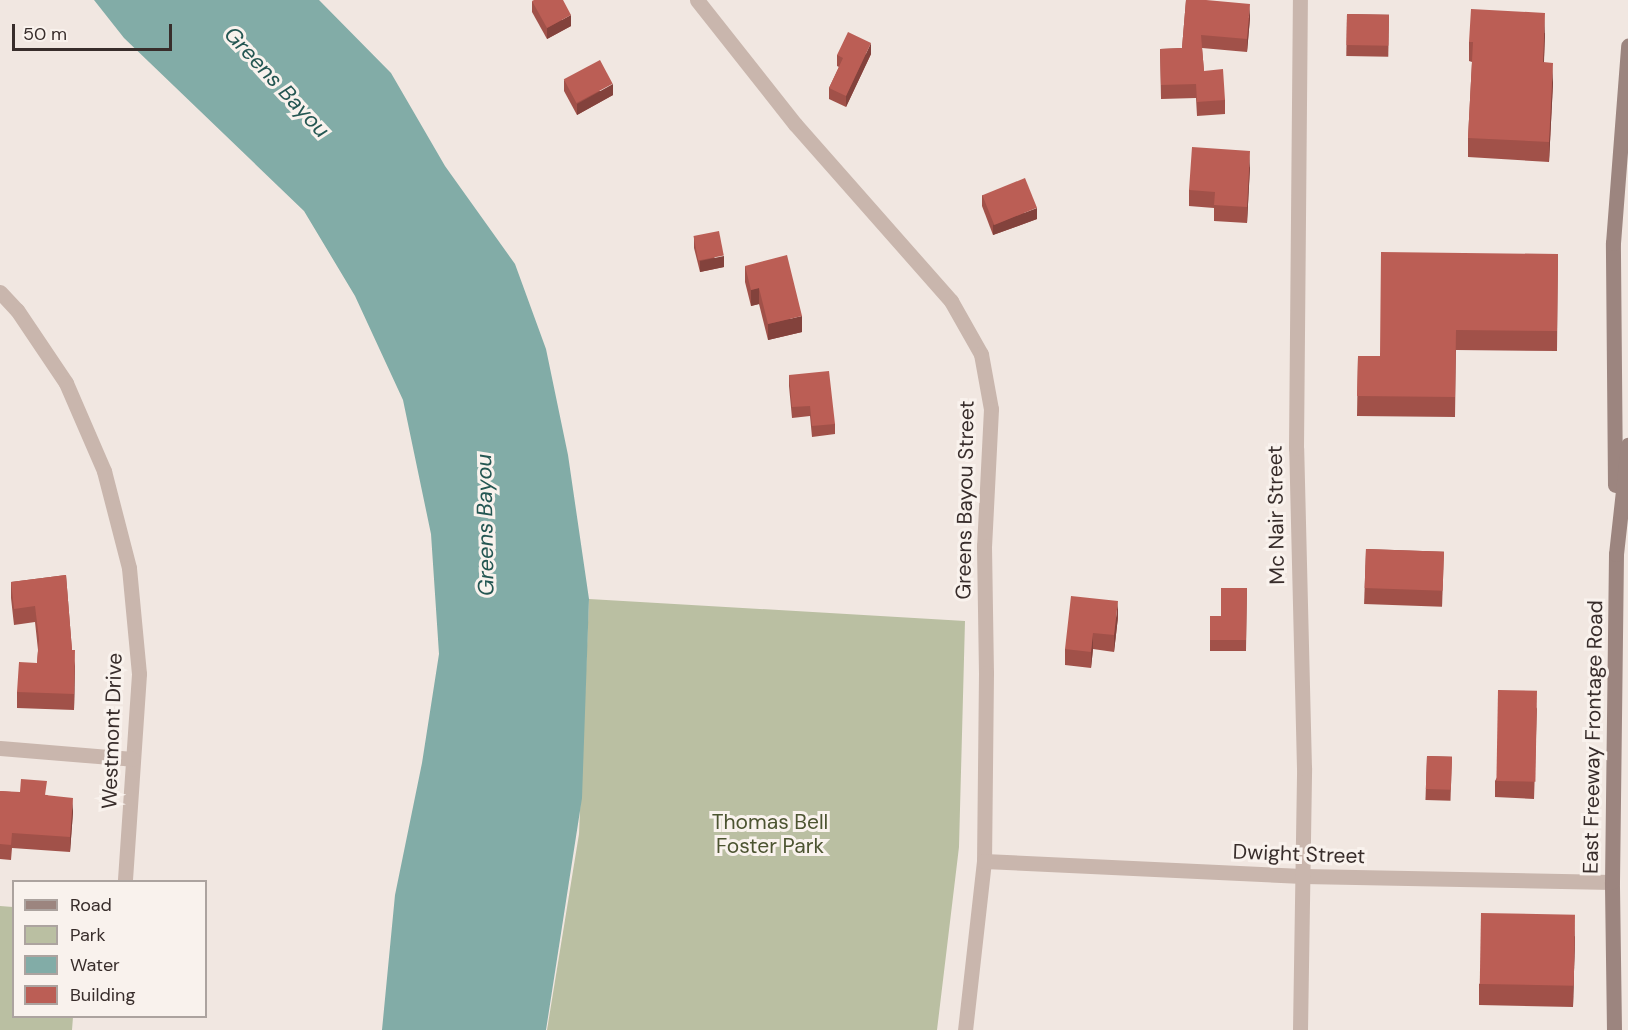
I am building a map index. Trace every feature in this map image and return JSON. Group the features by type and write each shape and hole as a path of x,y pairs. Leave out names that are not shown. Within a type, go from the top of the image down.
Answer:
{"main road":[{"path":"1616,554 1613,243 1628,46"},
{"name":"East Freeway Frontage Road","path":"1614,1030 1612,882 1616,554 1628,445"}],"street":[{"name":"Greens Bayou Street","path":"697,0 795,124 951,301 981,354 991,409 984,546 986,673 984,861 965,1030"},
{"name":"Mc Nair Street","path":"1300,0 1296,448 1304,768 1300,1030"},
{"name":"Westmont Drive","path":"0,292 17,310 66,383 104,471 129,568 139,674 125,880"},
{"path":"0,748 133,759"},
{"name":"Dwight Street","path":"984,861 1303,876 1612,882"}],"green space":[{"name":"Thomas Bell Foster Park","path":"589,599 965,621 959,847 937,1030 547,1030 579,834"},
{"path":"0,906 12,907 12,1018 73,1018 72,1030 0,1030"}],"water":[{"name":"Greens Bayou","path":"94,0 319,0 391,73 445,166 515,264 546,349 568,455 589,599 582,798 546,1030 382,1030 395,895 422,763 439,654 431,534 403,400 355,296 304,211 124,38"}],"building":[{"path":"563,0 571,15 547,28 532,1"},
{"path":"1186,0 1250,4 1247,39 1201,35 1204,71 1223,69 1225,100 1197,102 1196,84 1161,85 1160,49 1182,48"},
{"path":"1471,9 1545,13 1543,62 1553,63 1549,142 1468,138 1473,42 1469,42"},
{"path":"1347,14 1389,15 1388,46 1346,45"},
{"path":"848,32 871,43 846,96 829,88 843,58 837,55"},
{"path":"600,60 613,84 576,103 564,79"},
{"path":"1192,147 1250,151 1247,207 1214,205 1215,192 1189,190"},
{"path":"1025,178 1037,208 994,225 982,195"},
{"path":"719,231 724,256 698,261 693,236"},
{"path":"1381,252 1558,254 1557,331 1456,330 1455,397 1357,396 1358,356 1380,356"},
{"path":"787,255 802,316 768,324 759,288 751,290 745,266"},
{"path":"829,371 835,424 812,426 810,406 792,407 789,375"},
{"path":"1366,549 1444,552 1443,591 1365,588"},
{"path":"66,575 72,650 75,650 74,694 17,692 19,662 37,663 39,639 35,606 14,609 11,582"},
{"path":"1221,588 1247,588 1246,640 1210,640 1210,616 1221,616"},
{"path":"1071,596 1118,601 1114,635 1093,633 1091,652 1065,649"},
{"path":"1498,690 1537,691 1535,782 1496,781"},
{"path":"1427,756 1452,757 1451,790 1426,789"},
{"path":"21,779 47,781 45,795 73,798 70,837 12,833 11,845 0,844 0,791 20,792"},
{"path":"1481,913 1575,915 1574,986 1480,984"}]}
